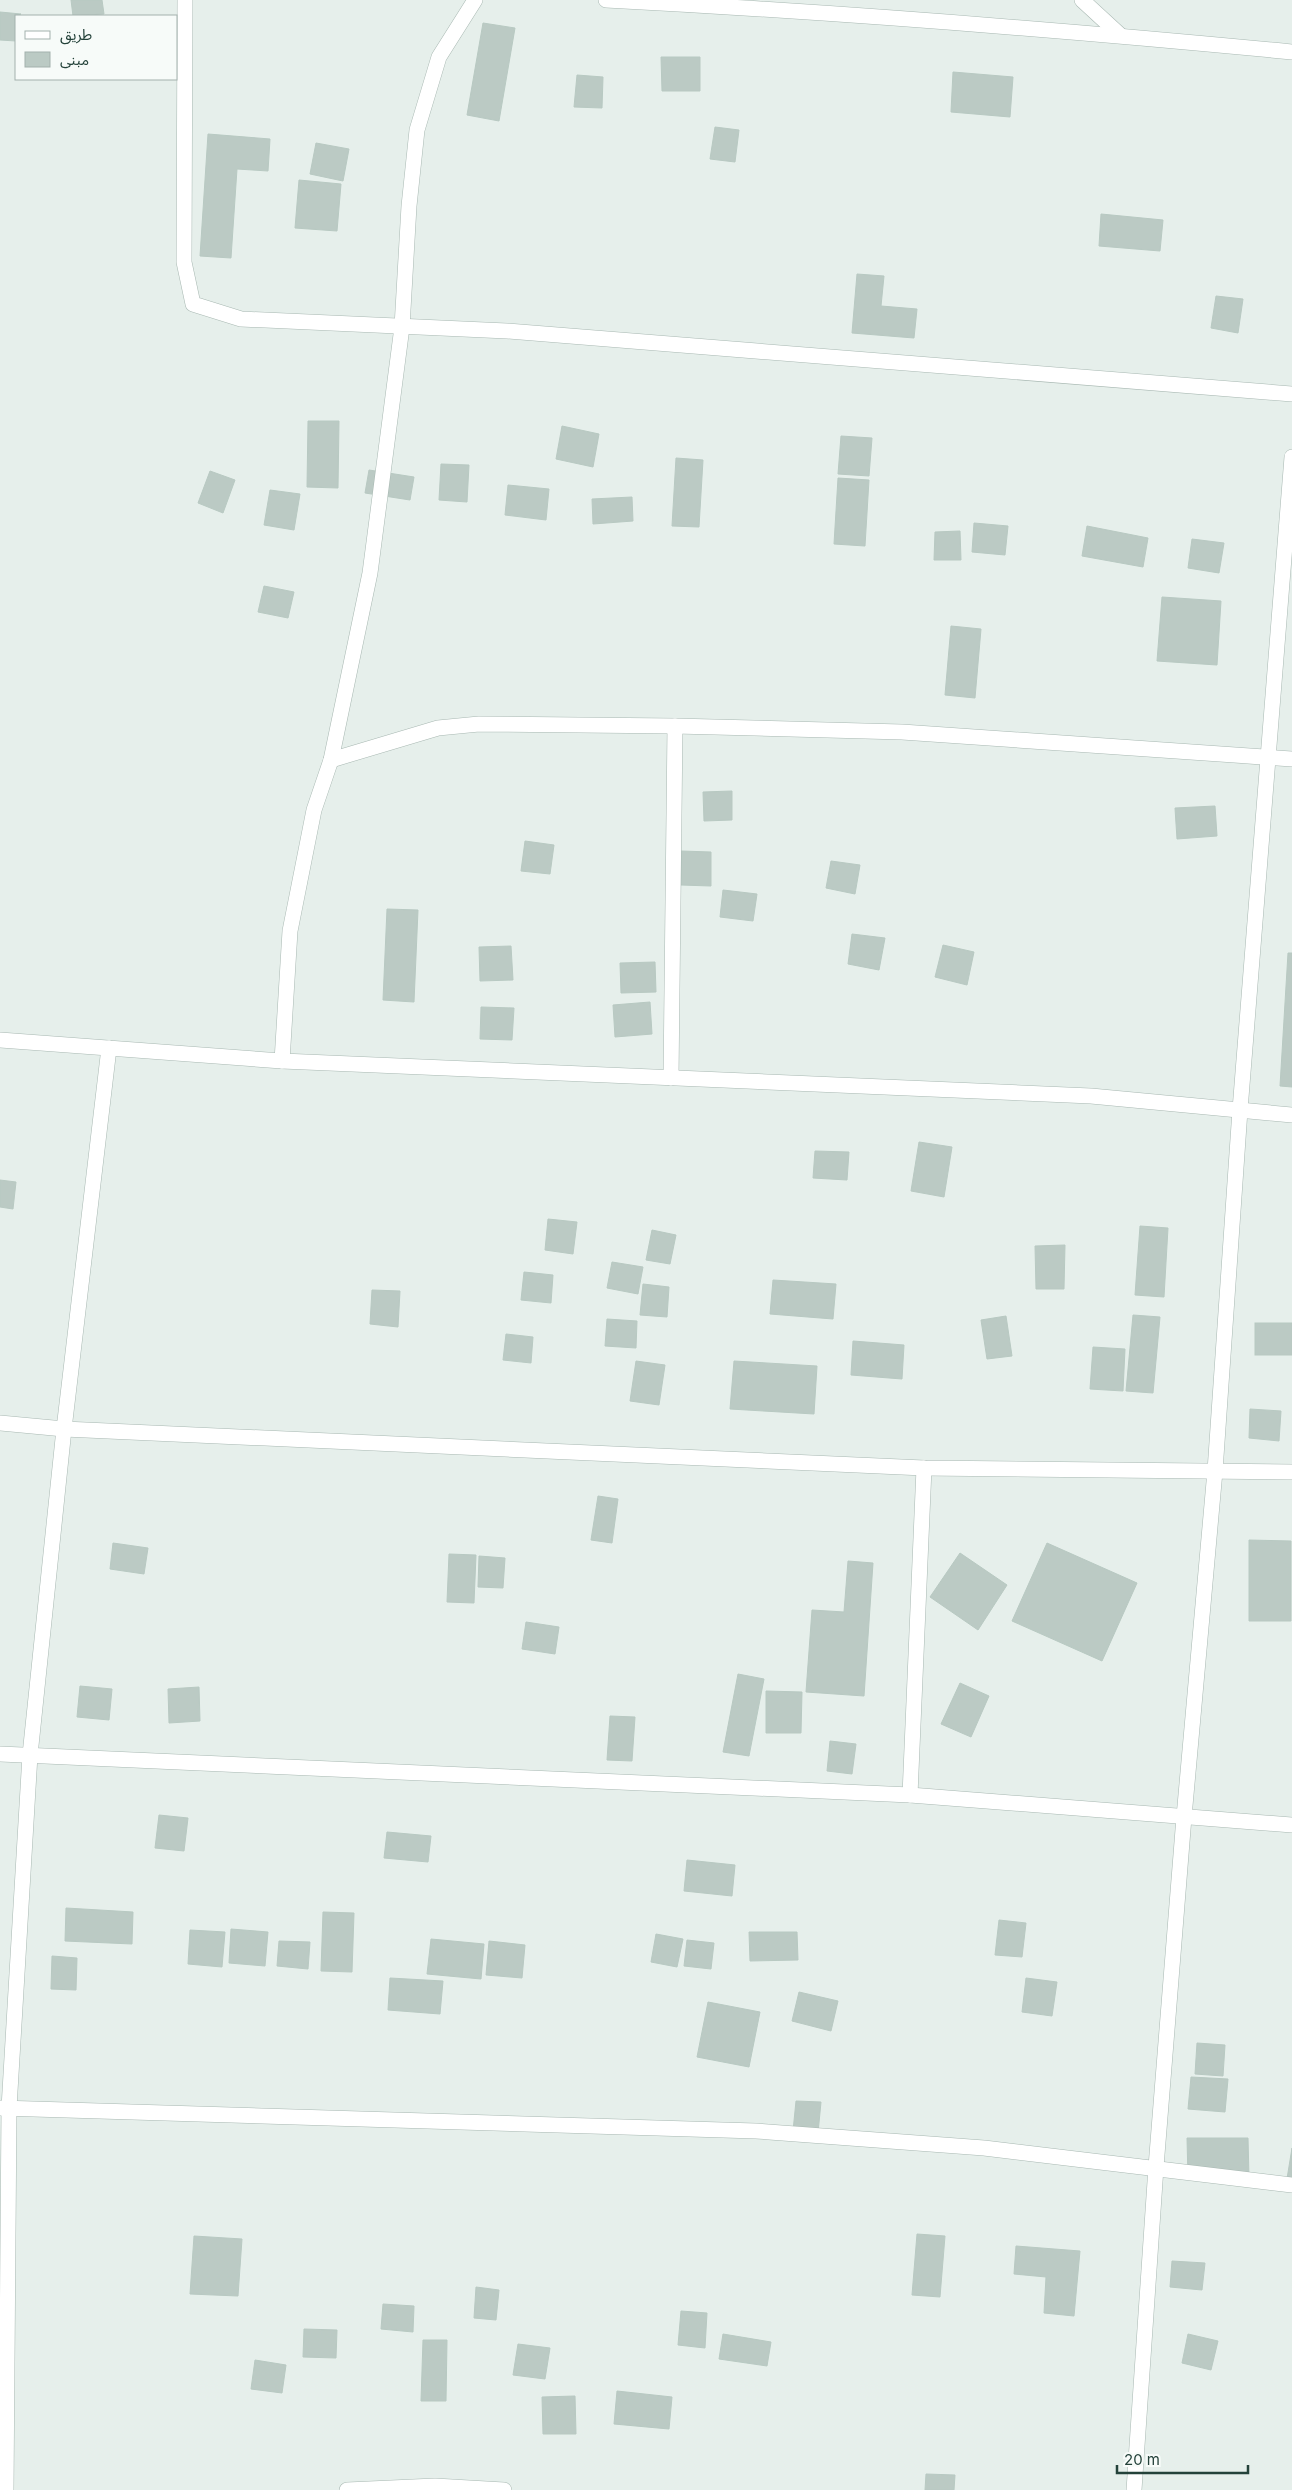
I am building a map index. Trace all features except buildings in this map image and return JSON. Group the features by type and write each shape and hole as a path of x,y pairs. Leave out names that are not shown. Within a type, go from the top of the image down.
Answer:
{"street":[{"path":"185,0 184,262 192,304 241,319 507,330 1292,394"},
{"path":"282,1061 290,932 314,810 332,760 370,573 402,327 409,206 416,130 439,57 475,0"},
{"path":"606,0 719,6 1120,35 1292,52"},
{"path":"1082,0 1120,35"},
{"path":"1134,2490 1156,2167 1184,1817 1215,1471 1240,1110 1292,457"},
{"path":"332,760 438,728 479,724 675,726 902,732 1292,759"},
{"path":"671,1078 675,726"},
{"path":"0,1040 282,1061 1091,1096 1292,1115"},
{"path":"6,2490 4,2108 30,1755 64,1430 109,1048"},
{"path":"0,1423 64,1430 924,1468 1292,1472"},
{"path":"910,1795 924,1468"},
{"path":"0,1754 910,1795 1292,1825"},
{"path":"4,2108 756,2131 984,2148 1156,2167 1292,2185"},
{"path":"347,2490 435,2486 504,2490"}]}
